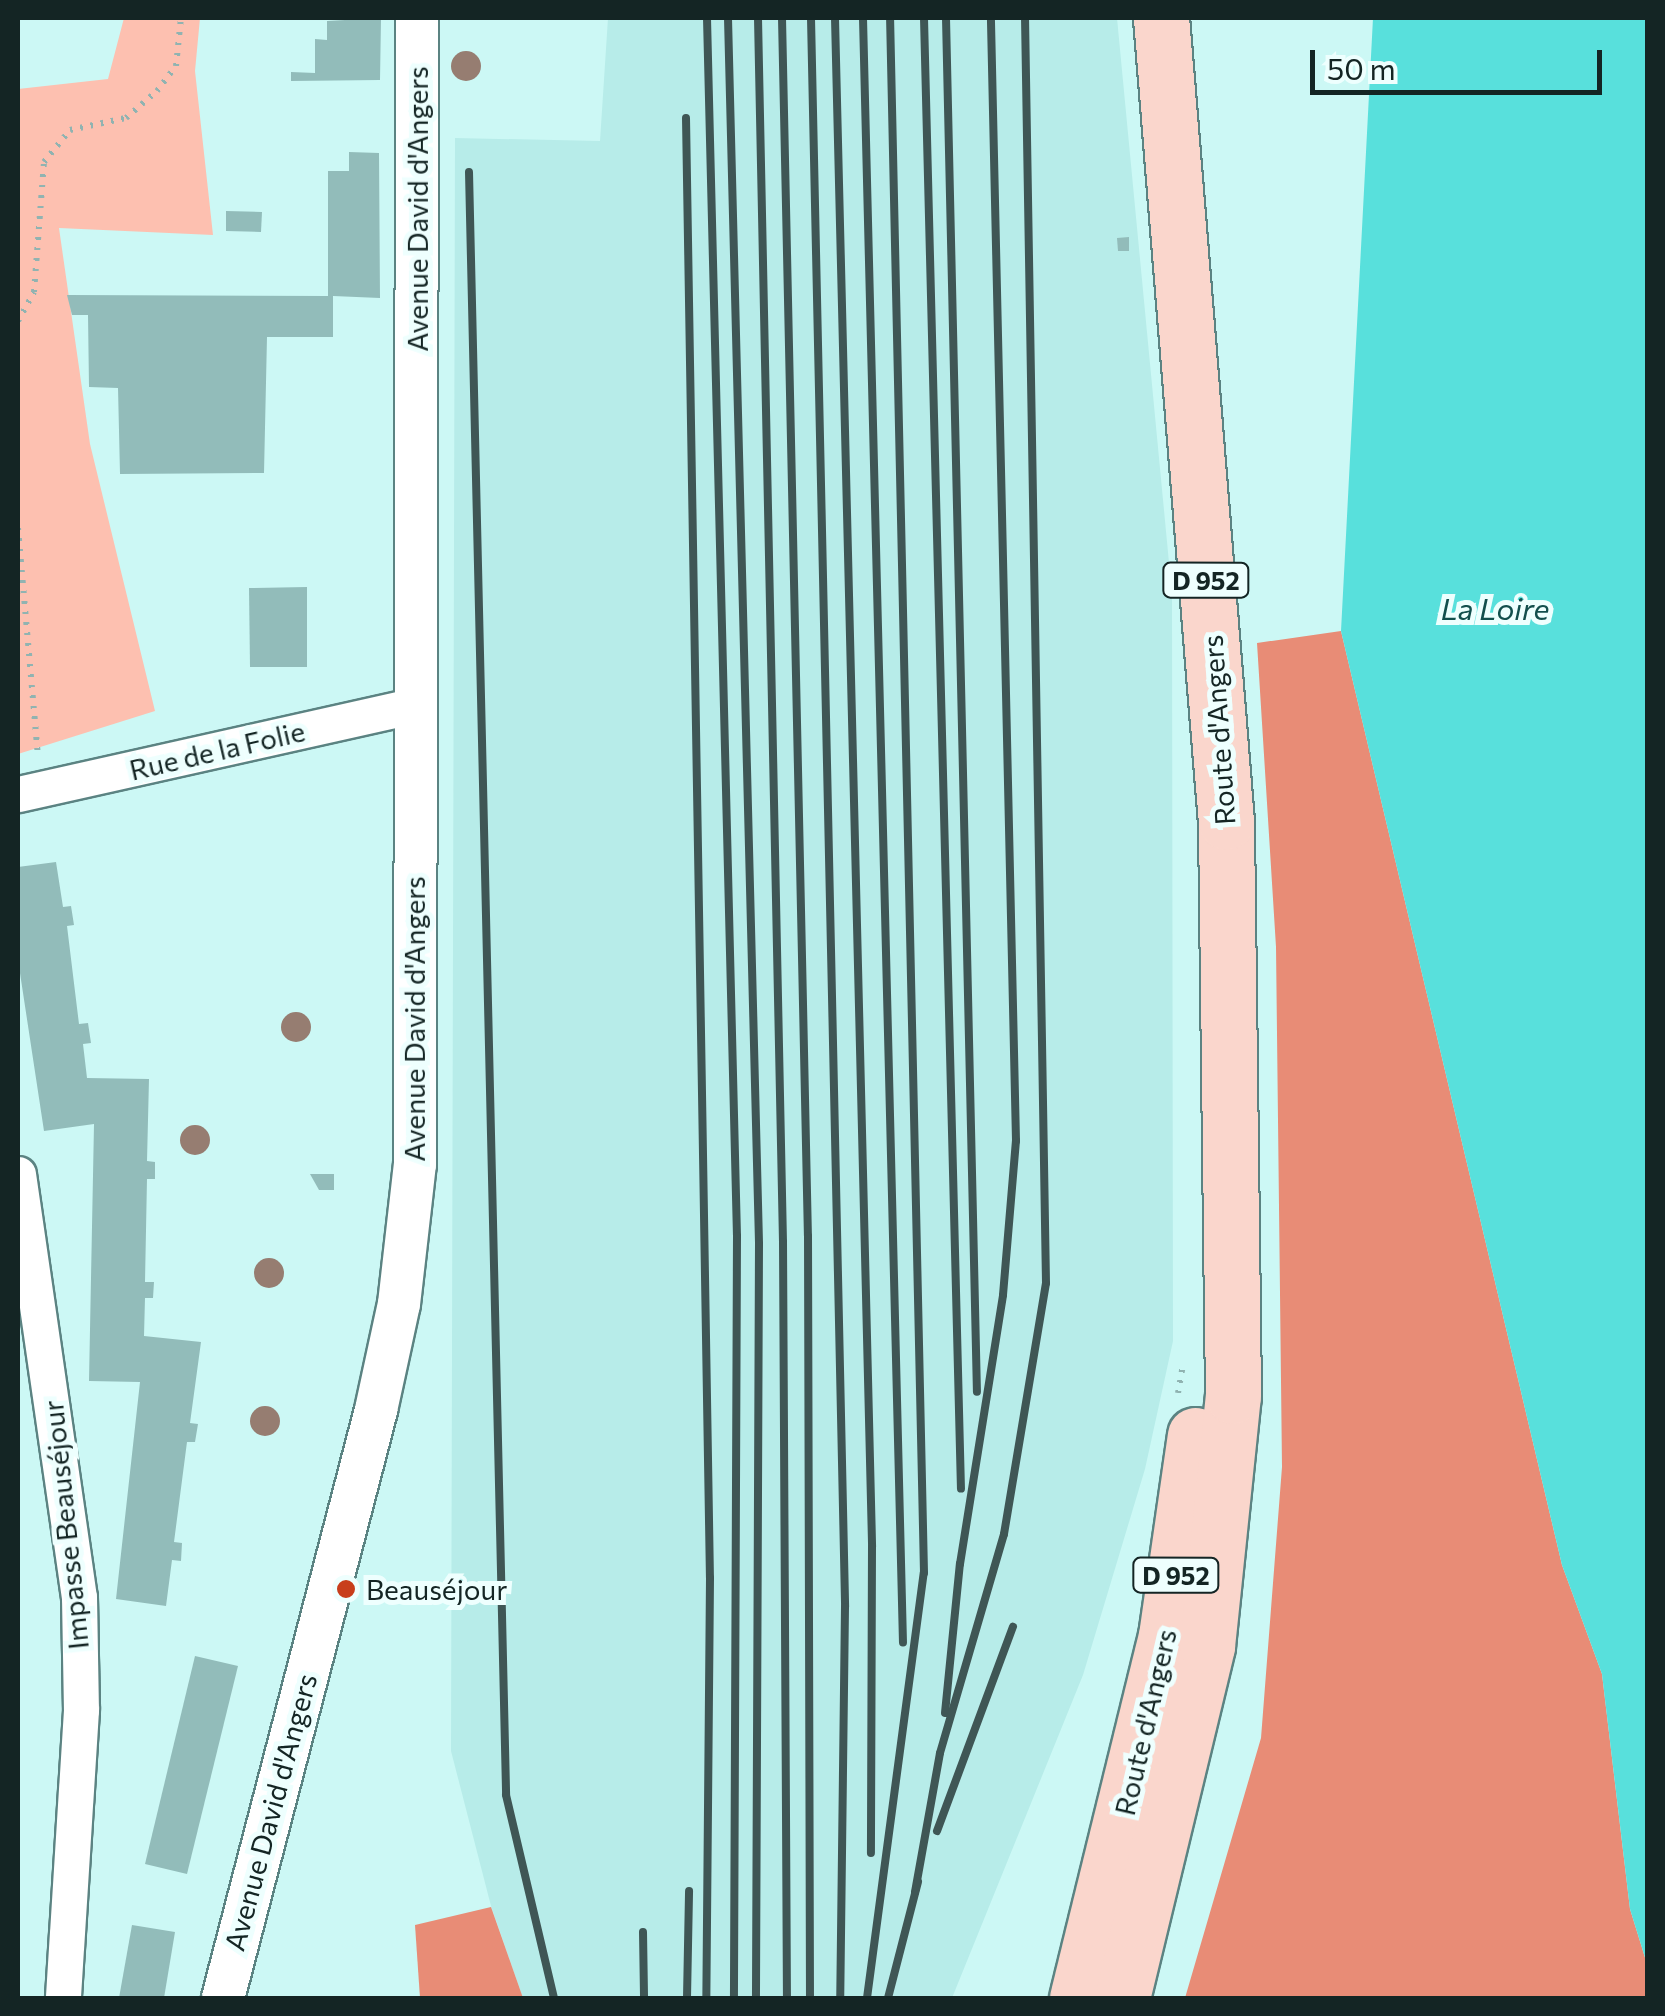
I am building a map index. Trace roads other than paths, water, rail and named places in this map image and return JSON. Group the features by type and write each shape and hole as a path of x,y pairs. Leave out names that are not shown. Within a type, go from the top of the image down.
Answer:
{"main road":[{"name":"Route d'Angers","path":"1122,1998 1217,1584 1233,1396 1226,822 1160,18"},
{"name":"Route d'Angers","path":"1077,1998 1168,1621 1228,1144"}],"street":[{"name":"Avenue David d'Angers","path":"223,1998 400,1304 414,1164 417,18"},
{"name":"Rue de la Folie","path":"29,792 415,705"},
{"name":"Impasse Beauséjour","path":"18,1174 79,1598 81,1710 62,1998"}],"water":[{"name":"La Loire","path":"1373,18 1647,18 1647,1964 1630,1909 1602,1674 1562,1565 1341,631"}],"railway":[{"path":"707,18 737,1236 734,1998"},
{"path":"728,18 759,1244 756,1998"},
{"path":"758,18 783,1242 787,1998"},
{"path":"782,18 808,1236 810,1998"},
{"path":"811,18 845,1607 840,1998"},
{"path":"835,18 872,1547 871,1853"},
{"path":"863,18 903,1643"},
{"path":"867,1998 924,1573 890,18"},
{"path":"924,18 961,1489"},
{"path":"946,18 977,1392"},
{"path":"945,1713 960,1564 1003,1295 1016,1141 991,18"},
{"path":"915,1892 940,1753 1004,1534 1046,1283 1025,18"},
{"path":"686,118 710,1578 706,1998"},
{"path":"469,172 506,1795 554,1998"},
{"path":"937,1831 1013,1627"},
{"path":"888,1998 918,1882"},
{"path":"687,1998 689,1891"},
{"path":"643,1932 644,1998"}],"place":[{"name":"Beauséjour","path":"346,1589"}]}
